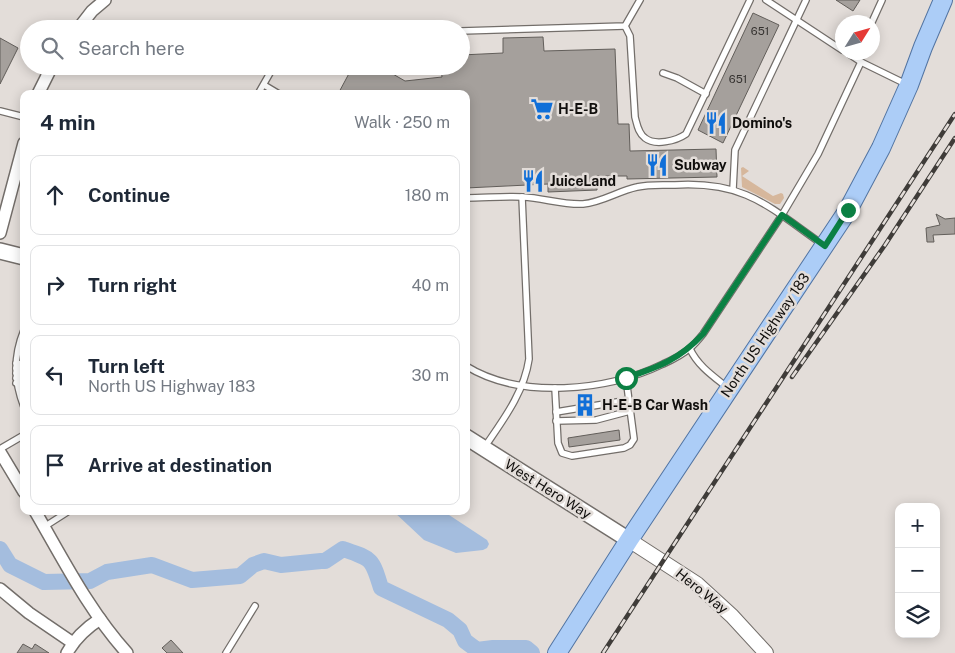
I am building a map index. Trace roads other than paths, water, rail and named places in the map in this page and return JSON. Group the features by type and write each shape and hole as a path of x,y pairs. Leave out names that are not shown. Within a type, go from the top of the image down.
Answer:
{"main road":[{"name":"North US Highway 183","path":"558,651 629,540 825,246 865,180 909,85 943,0"},
{"path":"0,251 20,256"},
{"name":"West Hero Way","path":"470,440 629,540"}],"street":[{"path":"85,20 104,0"},
{"path":"40,90 48,75"},
{"path":"0,233 20,158"},
{"path":"0,450 20,485"},
{"path":"37,515 100,619 127,653"},
{"name":"Hero Way","path":"629,540 697,584 732,616 766,653"},
{"path":"0,589 29,613 73,643"},
{"path":"67,653 85,629 100,619"}],"lane":[{"path":"625,26 640,0"},
{"path":"625,26 630,36 635,117 638,128 644,138 651,141 679,140 686,134 750,0"},
{"path":"766,0 835,45"},
{"path":"733,189 735,150 806,0"},
{"path":"875,15 882,0"},
{"path":"470,31 625,26"},
{"path":"470,368 501,381 522,386 555,388 590,386 626,378 653,369 690,349 703,334 782,215 818,154 859,61 909,85"},
{"path":"664,73 706,94"},
{"path":"261,90 269,75"},
{"path":"264,85 272,90"},
{"path":"0,111 20,116"},
{"path":"470,198 522,197 568,204 584,204 600,201 639,187 708,184 747,194 782,215 825,246"},
{"path":"484,449 522,386 529,359 522,197"},
{"path":"690,349 694,359 705,371 729,389"},
{"path":"20,352 16,373 20,390"},
{"path":"16,373 20,369"},
{"path":"16,373 20,372"},
{"path":"16,373 20,374"},
{"path":"16,373 20,376"},
{"path":"16,373 20,379"},
{"path":"555,388 558,443 562,453 572,456 624,448 630,445 634,439 626,378"},
{"path":"556,412 629,400"},
{"path":"556,421 596,420 630,411"},
{"path":"0,450 20,438"},
{"path":"44,527 63,515"},
{"path":"226,653 254,606"}],"water":[{"path":"397,515 449,515 487,540 489,544 483,550 456,553 424,540"}],"waterway":[{"path":"0,549 10,565 44,582 90,581 107,572 152,565 192,580 240,576 253,565 264,561 281,565 325,561 343,549 370,561 381,588 448,620 460,630 465,641 477,650 526,648 532,653"}],"railway":[{"path":"603,653 955,114"},
{"path":"792,377 885,245 955,138"}],"place":[{"name":"H-E-B","path":"542,109"},
{"name":"Domino's","path":"716,123"},
{"name":"Subway","path":"657,165"},
{"name":"JuiceLand","path":"533,181"},
{"name":"H-E-B Car Wash","path":"585,405"}]}
